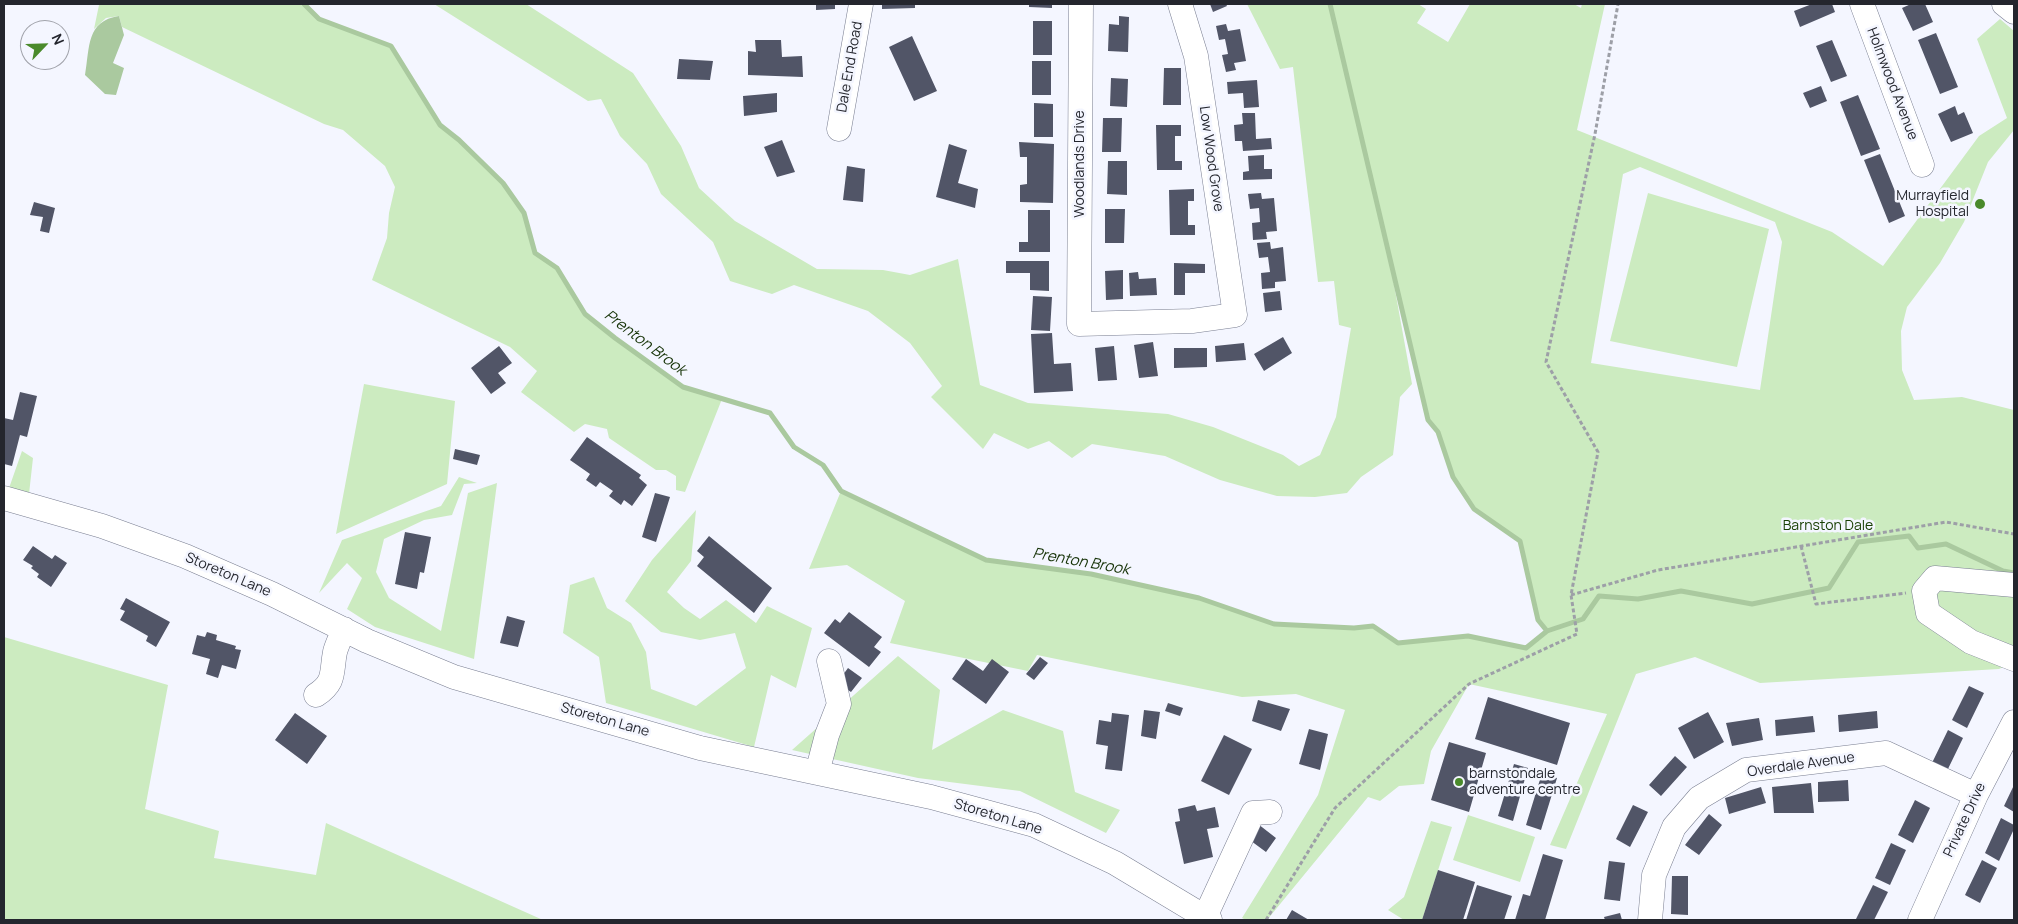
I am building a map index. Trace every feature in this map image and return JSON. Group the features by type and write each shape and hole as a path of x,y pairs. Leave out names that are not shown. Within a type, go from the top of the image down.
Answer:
{"street":[{"name":"Dale End Road","path":"839,130 861,4"},
{"name":"Woodlands Drive","path":"1081,4 1079,324 1192,321 1235,316"},
{"name":"Low Wood Grove","path":"1180,4 1196,56 1235,316"},
{"name":"Holmwood Avenue","path":"1862,4 1922,165"},
{"path":"2004,4 2014,12"},
{"name":"Storeton Lane","path":"4,498 102,526 185,556 272,594 367,641 454,676 700,748 931,797 1034,825 1115,862 1207,919"},
{"path":"2014,585 1935,578 1924,591 1928,613 1971,642 2014,659"},
{"path":"316,695 330,683 336,648 344,629"},
{"path":"817,773 821,753 839,704 829,662"},
{"name":"Private Drive","path":"1920,920 1976,795 2014,722"},
{"name":"Overdale Avenue","path":"1650,920 1654,875 1674,826 1700,798 1746,770 1886,753 1976,795"},
{"path":"1207,919 1253,813 1270,812"}],"path":[{"path":"1266,920 1336,808 1469,684 1578,634 1571,595 1598,452 1546,362 1595,134 1618,4"},
{"path":"1571,595 1658,570 1946,522 2014,534"},
{"path":"1801,546 1816,604 1924,591"}],"green space":[{"path":"97,4 304,4 319,19 391,46 440,125 459,140 503,183 524,213 535,253 557,268 586,314 615,338 683,387 722,399 685,492 676,490 676,476 666,470 656,470 609,438 607,429 585,424 574,432 521,392 537,371 510,347 372,280 387,238 389,213 395,187 385,166 343,130 324,124 122,27 119,16 106,18 94,29 99,5"},
{"name":"Barnston Dale","path":"434,4 526,4 633,73 681,146 699,188 735,221 817,269 883,270 910,275 958,259 980,385 1028,403 1168,414 1213,427 1283,455 1299,466 1320,455 1336,417 1351,328 1339,325 1334,281 1318,282 1293,67 1280,69 1247,4 1418,4 1426,9 1417,23 1448,42 1470,4 1574,4 1581,8 1582,4 1605,4 1577,130 1832,232 1883,266 1979,136 2007,118 1977,39 2000,19 2014,31 2014,130 1988,162 1964,222 1940,263 1907,307 1901,331 1902,370 1914,400 1962,397 2014,410 2014,662 1999,669 1760,683 1695,657 1636,674 1566,849 1550,845 1607,714 1469,684 1431,751 1424,784 1399,786 1380,801 1368,797 1267,920 1246,920 1242,918 1318,795 1345,710 1296,694 1242,697 1037,655 1028,671 890,643 905,601 847,565 809,569 841,491 986,560 1091,574 1199,598 1274,624 1354,628 1373,626 1398,643 1468,636 1526,648 1546,631 1538,620 1520,541 1474,509 1453,477 1438,432 1428,420 1389,257 1412,384 1400,397 1393,455 1361,477 1347,493 1315,497 1277,496 1220,480 1165,456 1092,444 1072,458 1049,441 1028,449 994,433 983,449 931,397 942,386 910,343 868,311 794,285 772,294 730,281 713,242 661,194 647,164 620,136 601,99 588,101","holes":["1640,167 1775,222 1782,242 1760,390 1591,363 1623,174"]},
{"path":"1648,193 1769,229 1737,367 1610,341"},
{"path":"364,384 455,401 447,484 336,534"},
{"path":"22,451 33,458 29,494 8,491"},
{"path":"459,477 477,483 464,484 452,515 424,520 384,539 376,572 389,598 441,631 468,493 497,483 474,659 375,627 347,609 362,578 347,563 319,593 342,540 441,506"},
{"path":"696,510 691,561 667,592 684,608 700,619 726,600 756,623 767,606 812,628 796,688 771,675 754,747 606,703 599,657 563,633 570,585 594,577 607,608 631,623 646,652 651,689 696,706 746,668 735,633 700,640 661,632 625,601 652,560"},
{"path":"4,637 168,685 145,809 219,831 214,858 316,875 326,823 543,920 4,920"},
{"path":"898,656 940,690 932,750 1003,710 1063,731 1075,792 1120,810 1106,833 1020,791 918,778 792,750"},
{"path":"1468,815 1535,837 1520,882 1453,860"},
{"path":"1431,821 1452,827 1422,920 1404,920 1388,910 1404,897"}],"shaded area":[{"path":"119,16 124,35 113,63 124,68 116,95 105,94 85,75 89,45 95,29 100,23"}],"building":[{"path":"816,4 835,4 835,9 816,10"},
{"path":"882,4 915,4 915,8 882,9"},
{"path":"1029,4 1052,4 1052,8 1029,7"},
{"path":"1210,4 1226,4 1227,6 1213,12"},
{"path":"1812,4 1832,4 1835,12 1800,27 1794,11"},
{"path":"1911,4 1925,4 1933,22 1913,31 1902,8"},
{"path":"1119,16 1129,17 1128,52 1108,51 1109,24 1119,25"},
{"path":"1033,21 1052,21 1052,55 1033,55"},
{"path":"1226,24 1228,31 1240,29 1246,61 1234,63 1236,70 1226,72 1222,55 1228,54 1225,39 1219,40 1216,26"},
{"path":"1936,33 1958,87 1940,94 1918,40"},
{"path":"912,36 937,91 914,101 889,47"},
{"path":"755,40 781,40 782,57 802,56 803,77 748,75 748,51 756,52"},
{"path":"1832,40 1847,76 1831,82 1816,46"},
{"path":"679,59 713,61 710,80 677,79"},
{"path":"1032,61 1051,61 1051,95 1032,95"},
{"path":"1164,68 1181,68 1181,105 1163,105"},
{"path":"1111,78 1128,79 1127,107 1110,106"},
{"path":"1257,80 1259,107 1244,108 1243,93 1228,94 1227,82"},
{"path":"1821,86 1827,101 1810,108 1803,93"},
{"path":"777,93 777,112 744,116 743,96"},
{"path":"1858,95 1880,149 1861,156 1840,102"},
{"path":"1034,103 1053,104 1053,137 1034,137"},
{"path":"1955,106 1958,115 1964,112 1973,133 1951,142 1938,114"},
{"path":"1242,113 1255,113 1256,139 1271,138 1272,149 1243,151 1242,141 1235,141 1234,125 1243,124"},
{"path":"1103,118 1122,118 1121,152 1102,152"},
{"path":"1156,125 1181,125 1181,136 1175,136 1175,161 1182,161 1182,170 1157,170"},
{"path":"782,140 795,172 777,177 764,147"},
{"path":"1019,142 1054,144 1053,203 1020,202 1020,185 1027,184 1027,157 1020,157"},
{"path":"949,144 967,150 958,183 978,189 975,208 936,197"},
{"path":"1880,154 1905,216 1889,223 1864,160"},
{"path":"1264,155 1264,169 1272,169 1272,179 1243,180 1243,172 1249,171 1248,156"},
{"path":"1108,161 1127,161 1127,195 1107,194"},
{"path":"847,166 865,169 863,202 843,200"},
{"path":"1194,189 1194,201 1188,201 1188,225 1195,225 1195,235 1170,235 1169,190"},
{"path":"1261,193 1262,199 1274,198 1277,231 1266,232 1267,239 1253,240 1252,223 1260,222 1259,208 1250,209 1248,194"},
{"path":"34,202 55,208 49,233 40,231 43,217 30,215"},
{"path":"1105,209 1125,209 1124,243 1105,243"},
{"path":"1028,210 1050,210 1050,252 1019,252 1019,242 1028,242"},
{"path":"1270,242 1271,249 1283,247 1286,281 1275,282 1275,288 1262,289 1261,273 1270,272 1268,257 1259,258 1257,243"},
{"path":"1006,261 1049,261 1049,291 1030,290 1030,273 1006,273"},
{"path":"1174,263 1205,264 1205,273 1185,273 1185,295 1174,295"},
{"path":"1123,270 1123,299 1106,300 1105,271"},
{"path":"1138,272 1139,279 1156,278 1157,295 1130,296 1129,273"},
{"path":"1280,291 1282,310 1265,312 1263,293"},
{"path":"1033,296 1052,297 1050,331 1031,330"},
{"path":"1052,333 1054,364 1071,363 1073,391 1034,393 1031,334"},
{"path":"1283,337 1292,353 1264,371 1254,354"},
{"path":"1153,342 1158,376 1139,378 1134,345"},
{"path":"1244,343 1246,360 1216,362 1215,346"},
{"path":"499,346 512,363 498,373 506,383 491,394 471,368"},
{"path":"1114,346 1117,380 1098,381 1095,348"},
{"path":"1174,348 1207,348 1207,367 1174,368"},
{"path":"20,392 37,396 27,437 20,435 12,466 4,464 4,418 13,420"},
{"path":"587,437 641,475 639,478 647,485 632,506 624,500 621,505 609,496 613,491 600,482 596,487 586,480 590,474 570,460"},
{"path":"455,449 480,455 477,465 453,459"},
{"path":"655,493 670,497 656,542 642,537"},
{"path":"405,532 431,537 424,573 420,572 417,589 395,584"},
{"path":"709,536 772,588 754,613 697,566 704,557 697,551"},
{"path":"33,546 52,559 55,555 67,563 51,587 37,577 39,574 31,568 33,566 23,560"},
{"path":"126,598 170,622 156,647 146,641 148,636 120,620 125,611 120,609"},
{"path":"849,612 882,637 874,647 881,652 869,667 824,633 835,619 840,623"},
{"path":"507,616 525,621 518,647 500,643"},
{"path":"207,632 217,635 216,640 236,646 235,649 241,650 236,669 222,665 218,678 206,674 210,659 192,654 197,635 205,637"},
{"path":"1040,657 1048,663 1034,680 1026,674"},
{"path":"966,659 983,671 992,659 1009,672 986,704 952,679"},
{"path":"848,668 862,678 851,692 837,683"},
{"path":"1969,686 1984,693 1967,728 1952,720"},
{"path":"1488,697 1570,723 1557,765 1475,739"},
{"path":"1258,700 1290,709 1281,731 1252,721"},
{"path":"1168,703 1183,708 1180,716 1165,711"},
{"path":"1144,710 1160,712 1156,739 1141,736"},
{"path":"1877,711 1878,728 1839,732 1838,715"},
{"path":"1708,712 1724,742 1694,759 1678,728"},
{"path":"295,713 327,736 307,764 275,740"},
{"path":"1112,713 1129,715 1122,771 1105,769 1108,746 1096,744 1099,720 1111,722"},
{"path":"1813,716 1815,732 1776,736 1775,720"},
{"path":"1759,718 1763,740 1732,746 1726,723"},
{"path":"1309,729 1328,734 1320,770 1299,764"},
{"path":"1948,730 1963,738 1946,773 1931,765"},
{"path":"1224,735 1252,749 1229,795 1201,781"},
{"path":"1449,742 1486,753 1469,812 1431,800"},
{"path":"1675,756 1687,767 1661,796 1649,785"},
{"path":"1514,764 1528,768 1513,821 1498,816"},
{"path":"1542,773 1557,778 1541,830 1526,825"},
{"path":"1848,780 1849,801 1818,802 1818,782"},
{"path":"1811,783 1814,813 1774,813 1772,787"},
{"path":"2014,785 2014,812 2004,806"},
{"path":"1761,787 1766,803 1729,814 1725,798"},
{"path":"1915,800 1930,808 1913,843 1898,835"},
{"path":"1195,805 1197,811 1215,807 1219,827 1207,829 1213,857 1184,864 1175,822 1180,821 1178,809"},
{"path":"1633,805 1648,812 1630,847 1616,839"},
{"path":"1709,814 1722,825 1699,855 1685,845"},
{"path":"2001,818 2014,825 2014,829 1999,861 1985,853"},
{"path":"1258,824 1276,838 1266,852 1247,838"},
{"path":"1891,843 1906,850 1890,885 1875,878"},
{"path":"1543,854 1563,860 1545,920 1515,920 1523,894 1530,896"},
{"path":"1982,860 1997,868 1980,903 1965,895"},
{"path":"1609,861 1625,863 1620,901 1604,899"},
{"path":"1438,870 1475,882 1463,920 1422,920"},
{"path":"1672,876 1688,876 1688,915 1671,914"},
{"path":"1477,885 1512,896 1504,920 1466,920"},
{"path":"1873,885 1888,892 1874,920 1856,919"},
{"path":"1292,910 1309,920 1286,920"},
{"path":"1620,913 1622,920 1605,920 1604,917"}],"waterway":[{"name":"Prenton Brook","path":"304,4 319,19 391,46 440,125 459,140 503,183 524,213 535,253 557,268 585,314 683,387 770,413 794,447 823,465 841,491 986,560 1091,574 1199,598 1274,624 1354,628 1373,626 1398,643 1468,636 1526,648 1547,631 1583,619 1599,596 1638,599 1681,591 1752,604 1829,588 1858,542 1909,536 1918,548 1946,544 2003,571 2014,573"},
{"path":"1330,4 1428,420 1438,432 1453,477 1474,509 1520,541 1538,620 1547,631"}],"place":[{"name":"Murrayfield Hospital","path":"1980,204"},
{"name":"barnstondale adventure centre","path":"1459,782"}]}
